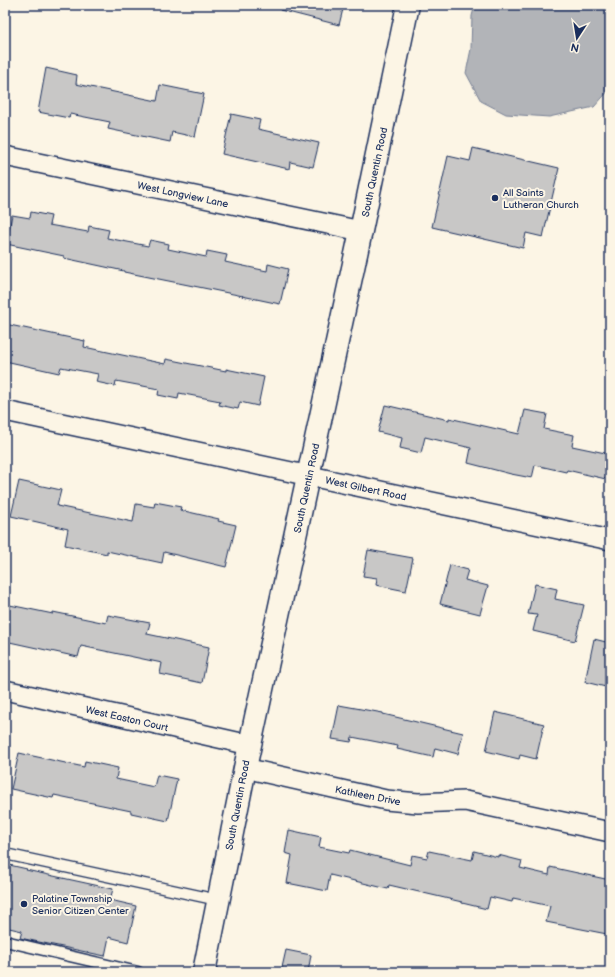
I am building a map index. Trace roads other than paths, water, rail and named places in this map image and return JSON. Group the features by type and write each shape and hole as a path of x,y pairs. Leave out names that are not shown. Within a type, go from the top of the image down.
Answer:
{"main road":[{"name":"South Quentin Road","path":"204,972 245,768 361,231 408,5"}],"street":[{"name":"West Longview Lane","path":"5,156 361,231"},
{"name":"West Gilbert Road","path":"5,411 610,540"},
{"name":"West Easton Court","path":"5,690 250,745"},
{"name":"Kathleen Drive","path":"245,768 386,800 418,804 465,801 610,832"}],"lane":[{"path":"5,854 218,900"},
{"path":"5,941 138,972"}],"place":[{"name":"All Saints Lutheran Church","path":"495,198"},
{"name":"Palatine Township Senior Citizen Center","path":"24,904"}]}
